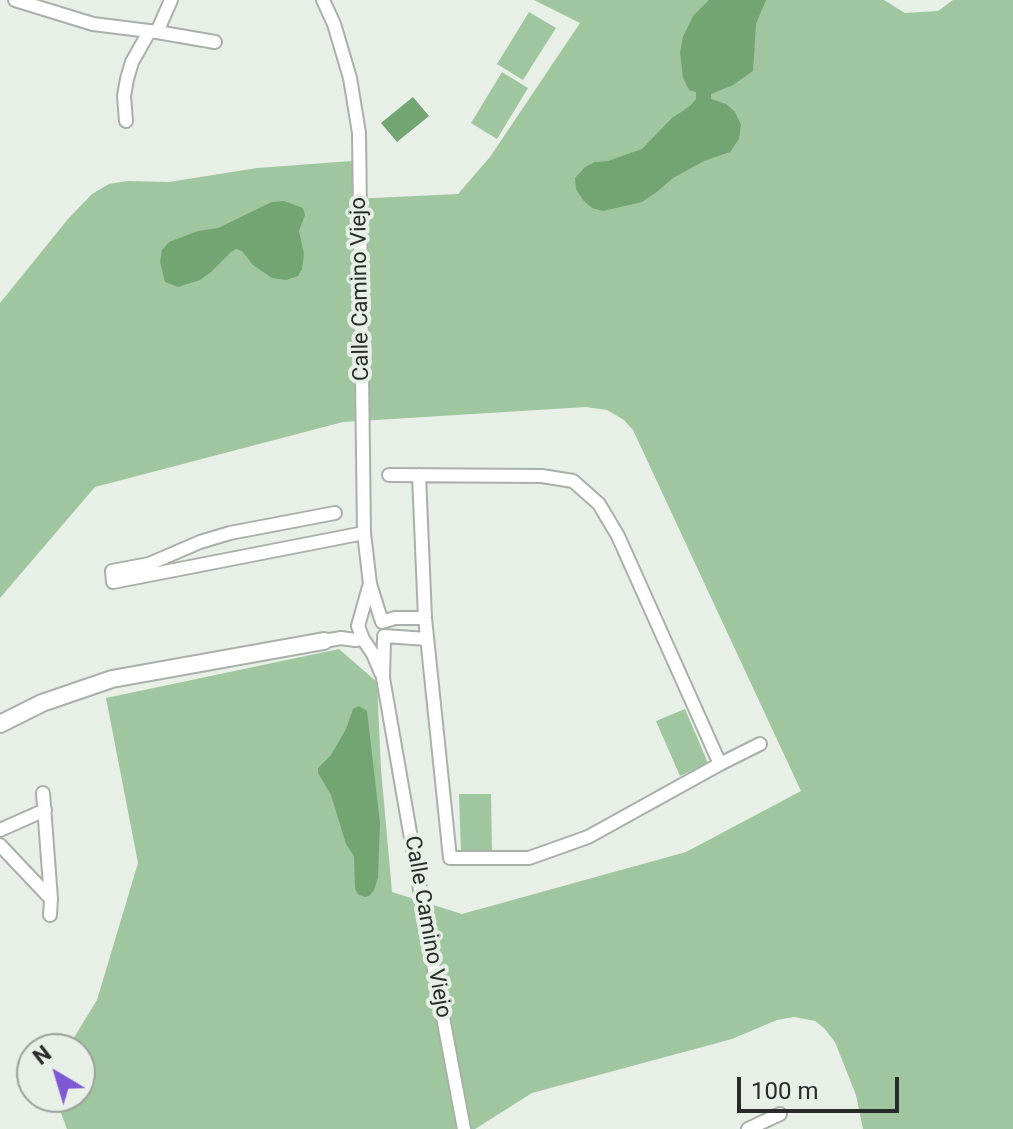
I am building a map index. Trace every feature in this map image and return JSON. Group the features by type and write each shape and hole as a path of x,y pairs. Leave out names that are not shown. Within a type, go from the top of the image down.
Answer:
{"street":[{"path":"15,0 93,24 215,42"},
{"path":"126,121 124,96 132,62 171,0"},
{"name":"Calle Camino Viejo","path":"323,0 334,24 350,78 359,133 364,533 370,584 381,621"},
{"path":"389,475 542,476 573,481 599,504 618,536 720,764"},
{"path":"419,475 425,618 450,858 529,858 588,837 760,744"},
{"path":"335,513 230,533 200,542 149,564 112,571 113,582 364,533"},
{"name":"Calle Camino Viejo","path":"359,624 370,584"},
{"path":"324,641 371,615 381,621 425,618"},
{"path":"0,724 42,703 112,679 341,638 372,646 384,637 381,621"},
{"path":"359,624 365,642"},
{"path":"384,637 427,639"},
{"name":"Calle Camino Viejo","path":"384,637 383,678 464,1129"},
{"name":"Calle Camino Viejo","path":"365,642 383,678"},
{"path":"43,793 50,915"},
{"path":"0,830 45,810"},
{"path":"0,845 51,899"},
{"path":"748,1129 780,1114"}],"shaded area":[{"path":"534,0 884,0 905,13 938,11 953,0 1013,0 1013,1129 863,1129 856,1095 835,1042 815,1021 794,1017 777,1020 732,1039 532,1093 475,1129 67,1129 61,1113 96,1113 96,1033 77,1033 97,1000 138,863 106,698 339,649 377,682 392,892 462,914 686,852 801,791 633,430 624,420 607,410 586,407 343,422 95,487 0,598 0,303 92,194 109,184 127,181 169,182 257,168 352,161 352,199 458,194 490,157 580,23"},
{"path":"709,0 766,0 756,24 753,71 733,85 711,94 711,99 726,104 735,112 741,125 739,139 730,152 704,161 673,178 642,202 603,211 592,208 576,189 575,178 585,167 642,149 696,99 696,92 689,90 683,78 680,52 693,16"},
{"path":"529,12 556,28 523,80 497,64"},
{"path":"502,72 528,88 497,139 471,123"},
{"path":"413,97 429,116 397,142 381,123"},
{"path":"284,201 303,208 305,215 299,231 304,254 298,276 286,280 272,278 236,249 200,280 178,287 165,282 160,262 162,250 169,242 198,231 218,228 272,202"},
{"path":"359,706 367,711 380,823 378,878 374,890 365,897 355,889 354,856 346,844 331,795 318,773 318,768 331,755 346,729 353,709"},
{"path":"685,709 708,763 680,776 656,721"},
{"path":"459,794 491,794 492,851 461,852"}]}
